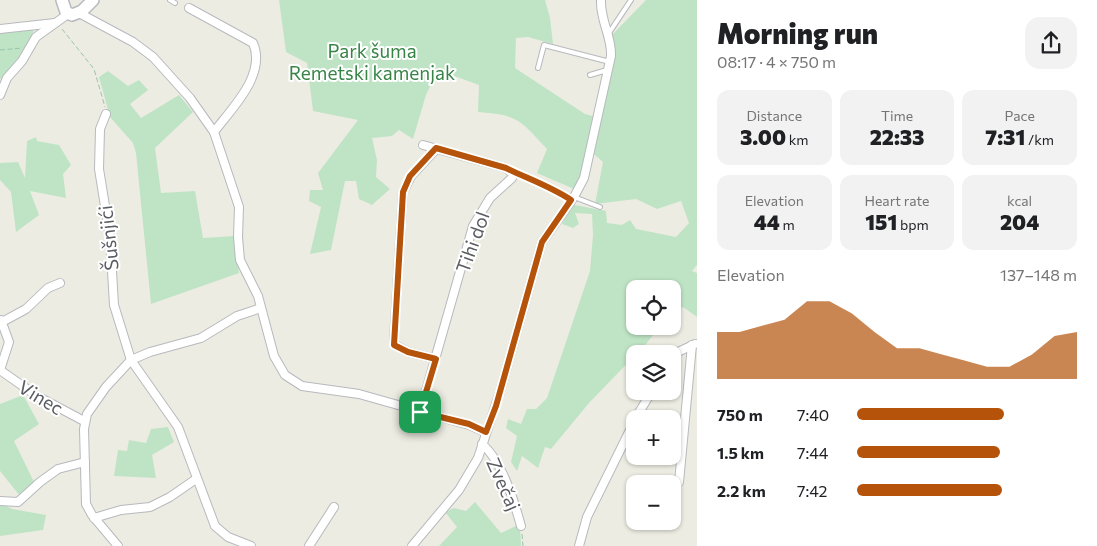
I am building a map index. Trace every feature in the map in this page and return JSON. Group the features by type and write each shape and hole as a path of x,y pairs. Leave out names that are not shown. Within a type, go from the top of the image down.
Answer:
{"main road":[{"path":"62,0 74,13 92,0"}],"street":[{"path":"412,546 469,476 478,458 498,399 542,242 573,198 588,164 612,47 600,14 601,0"},
{"path":"189,8 253,43 255,48 254,70 250,83 214,132"},
{"path":"0,96 7,78 22,61 36,37 74,13 132,42 153,58 190,98 214,132 239,207 238,237 240,260 258,296 278,364 293,382 312,388 360,394 469,424 486,432"},
{"path":"0,29 58,22"},
{"name":"Šušnjići","path":"106,114 100,129 99,169 110,237 114,305 131,360 178,427 215,526 228,537 251,546"},
{"path":"423,145 506,168 513,174"},
{"path":"436,148 410,176 403,192 394,340 394,345 400,350 436,359"},
{"name":"Tihi dol","path":"420,412 473,226 490,198 512,178 513,174"},
{"path":"0,370 8,342 1,320 26,309 48,288 60,283"},
{"path":"118,546 94,518 86,504 84,421 106,387 131,360 150,352 201,338 237,316 261,308"},
{"path":"681,351 695,344"},
{"path":"680,475 695,344"},
{"name":"Vinec","path":"0,370 37,396 84,421"},
{"path":"579,546 587,517 626,437"},
{"name":"Zvečaj","path":"482,444 493,456 522,526"},
{"path":"0,501 18,502 58,470 85,462"},
{"path":"94,518 121,510 150,507 170,497 196,479"},
{"path":"309,546 334,507"}],"lane":[{"path":"170,0 175,3"},
{"path":"608,36 631,0"},
{"path":"538,68 544,45 609,65 604,73 590,74"},
{"path":"573,198 600,207"}],"path":[{"path":"58,22 67,38 94,69 106,114"},
{"path":"0,50 30,48"},
{"path":"513,174 533,179 573,198"},
{"path":"522,526 523,546"}],"green space":[{"name":"Park šuma Remetski kamenjak","path":"279,0 545,0 550,18 553,44 528,37 516,38 515,68 585,114 600,118 611,36 646,0 697,0 697,265 692,271 697,273 697,317 683,307 681,308 681,280 626,280 626,335 653,335 645,345 626,345 626,365 589,403 551,449 545,447 538,468 522,456 517,471 511,462 517,436 506,428 508,419 521,424 527,409 536,409 547,398 590,271 593,235 592,214 575,213 579,224 573,228 562,224 570,204 606,211 607,223 622,225 630,220 636,229 676,237 689,223 681,201 657,209 636,199 595,204 603,162 588,149 581,176 574,189 537,173 547,149 531,131 511,117 478,112 479,85 438,70 426,95 413,139 399,130 392,136 372,138 377,160 376,177 390,189 372,205 359,199 356,181 345,181 331,250 310,254 321,207 309,201 310,190 323,190 318,173 358,120 313,111 307,63 286,52"},
{"path":"34,28 21,58 11,72 0,79 0,32 14,32"},
{"path":"108,71 128,86 139,80 148,90 130,104 141,118 179,95 193,112 155,148 161,193 195,191 203,238 234,236 239,273 151,304 136,153 133,143 110,117 99,77"},
{"path":"36,137 37,141 59,145 71,165 63,174 66,198 30,191 39,215 16,232 11,192 0,180 0,163 18,162 25,178 27,141"},
{"path":"23,395 39,424 14,441 34,482 20,496 0,471 0,404"},
{"path":"168,427 174,442 152,455 156,478 114,476 118,450 127,451 129,440 146,443 151,429"},
{"path":"475,502 501,533 520,524 521,546 439,546 457,527 445,512 454,508 466,511"},
{"path":"0,503 12,509 46,515 43,530 0,536"}],"route":[{"path":"436,148 506,168 512,171 513,174 520,174 556,190 571,200 553,223 542,242 532,271 496,406 486,432 469,424 420,412 436,359 400,350 394,345 394,340 403,192 410,176 436,148"}]}
